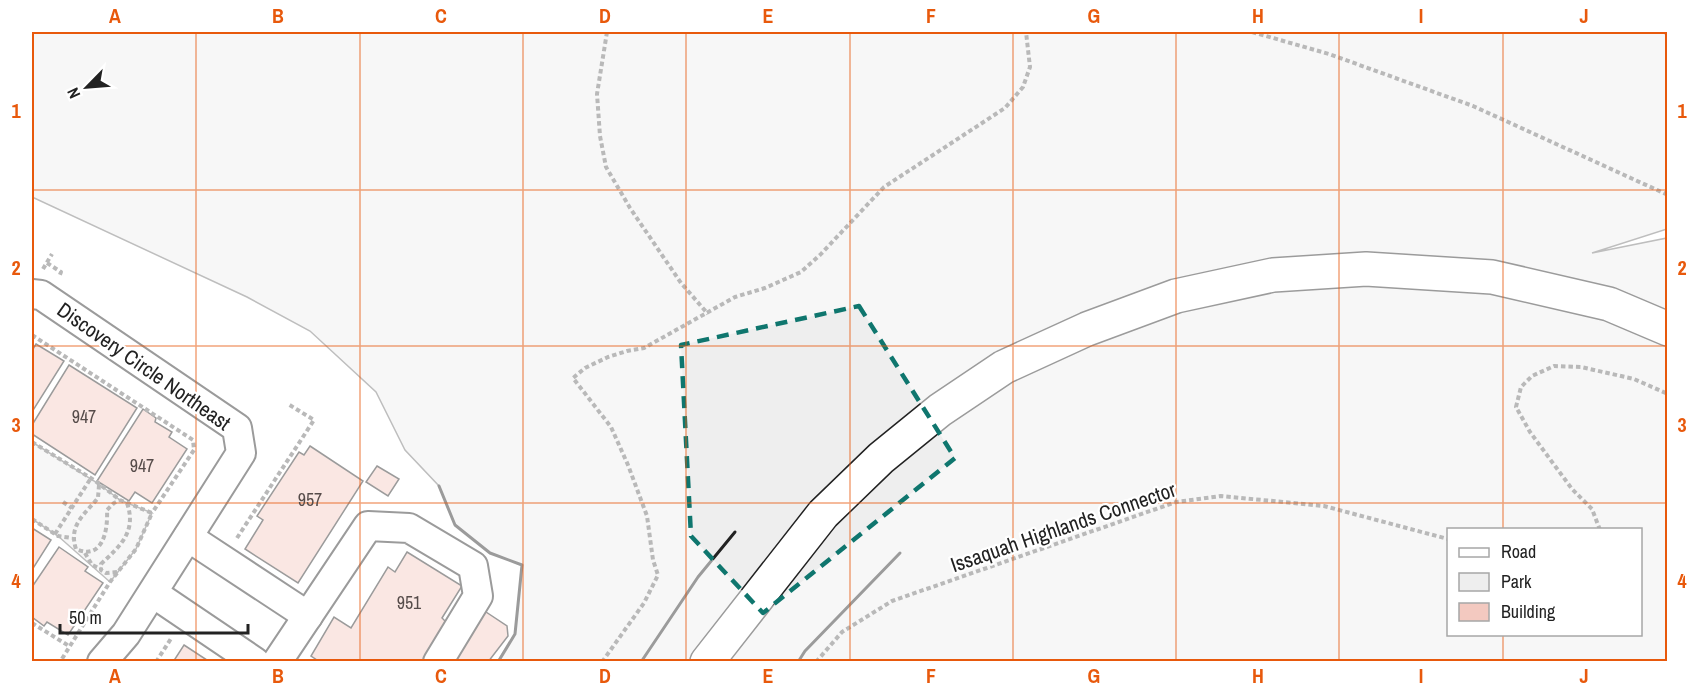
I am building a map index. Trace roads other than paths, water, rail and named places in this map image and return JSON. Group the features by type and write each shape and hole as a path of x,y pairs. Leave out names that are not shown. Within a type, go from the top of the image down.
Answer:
{"main road":[{"path":"707,662 823,514 881,458 940,410 1004,367 1087,328 1176,296 1273,275 1366,268 1492,277 1609,304 1668,329"}],"street":[{"name":"Discovery Circle Northeast","path":"32,294 41,295 237,428 241,453 126,634 102,662"},
{"path":"277,662 368,526 409,528 472,566 478,596 438,662"},
{"path":"188,537 308,615"},
{"path":"153,593 255,662"}]}
